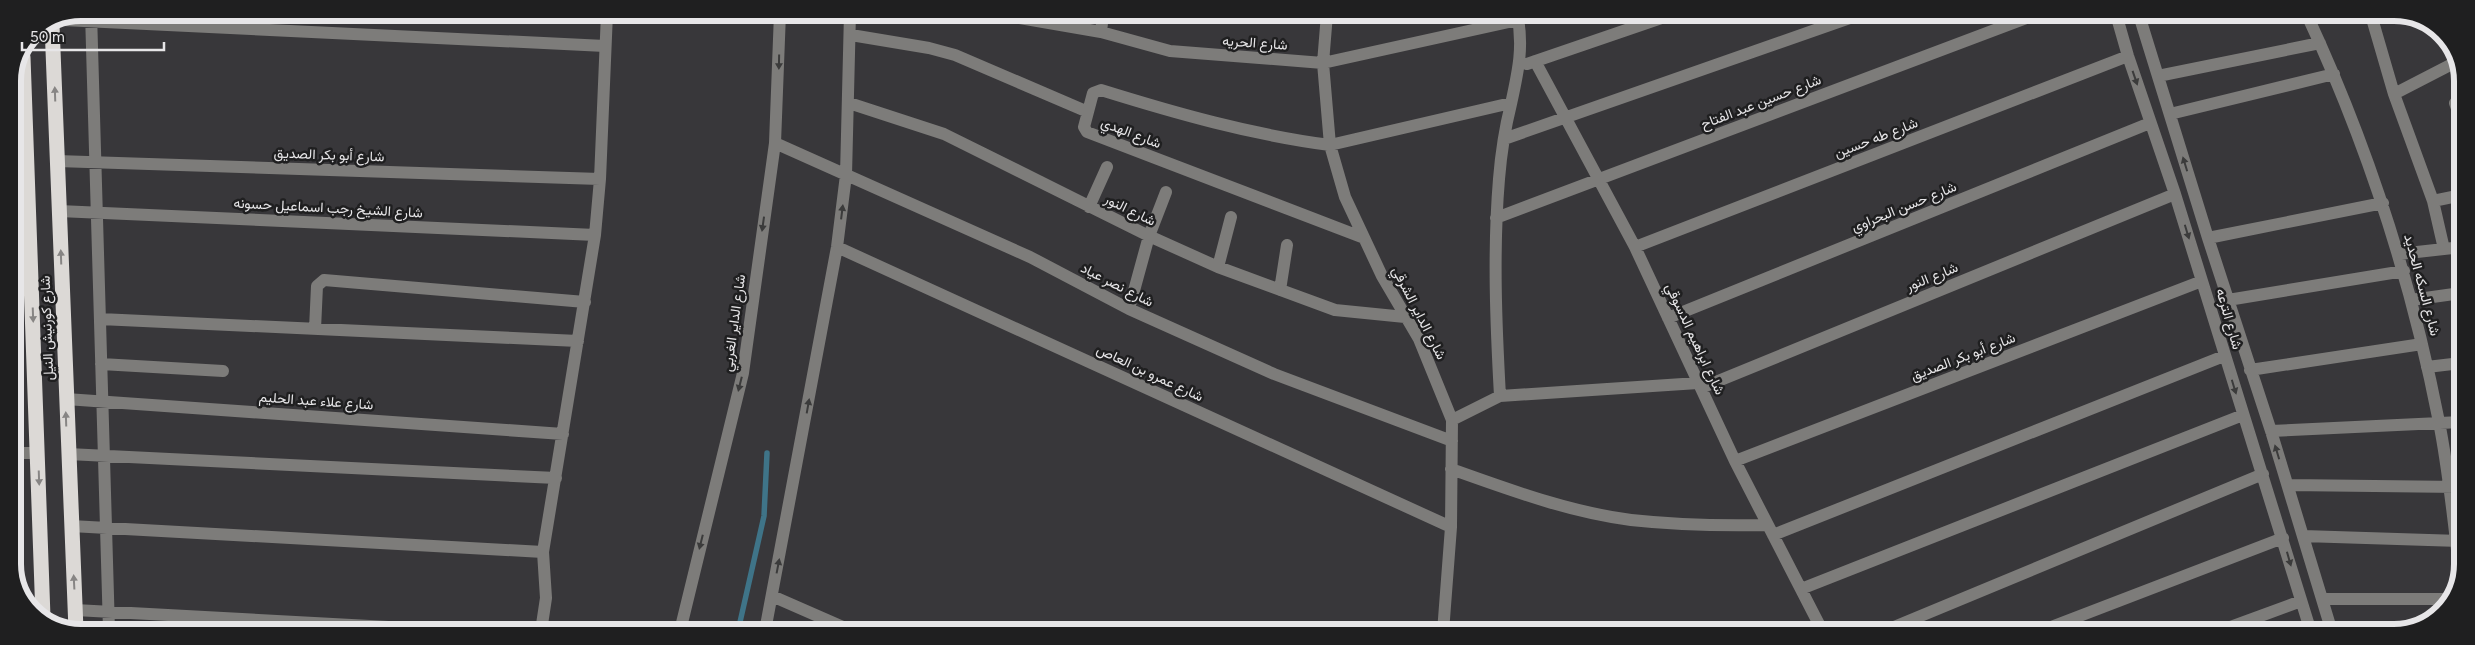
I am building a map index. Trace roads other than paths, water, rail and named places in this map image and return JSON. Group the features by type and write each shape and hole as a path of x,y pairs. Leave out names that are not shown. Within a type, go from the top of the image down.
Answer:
{"highway":[{"name":"شارع كورنيش النيل","path":"52,29 76,623"},
{"name":"شارع كورنيش النيل","path":"23,66 44,610"}],"street":[{"path":"91,21 109,624"},
{"path":"162,21 604,46"},
{"path":"542,624 546,598 543,552 596,235 606,21"},
{"name":"شارع الداير الغربي","path":"682,624 743,373 775,144 780,21"},
{"path":"766,624 837,247 846,175 850,21"},
{"name":"شارع الحريه","path":"1037,21 1101,32 1170,51 1323,63 1500,21"},
{"path":"1101,32 1102,21"},
{"name":"شارع الداير الشرقي","path":"1326,21 1323,63 1330,145 1345,196 1364,238 1405,317 1419,339 1452,420 1451,527 1444,624"},
{"path":"1452,420 1500,396 1495,307 1496,218 1504,139 1520,66 1521,49 1518,21"},
{"path":"1520,66 1652,21"},
{"path":"1504,139 1565,116 1841,21"},
{"name":"شارع حسين عبد الفتاح","path":"1496,218 2018,21"},
{"name":"شارع الترعه","path":"2118,21 2150,123 2175,194 2224,356 2283,538 2308,624"},
{"name":"شارع الترعه","path":"2140,21 2288,485 2330,624"},
{"name":"شارع السكه الحديد","path":"2310,21 2334,74 2384,203 2404,272 2454,483"},
{"path":"2373,21 2394,94 2432,201 2444,249"},
{"name":"شارع الهدي","path":"851,35 942,51 1088,112 1084,127 1087,132 1364,238"},
{"path":"2158,76 2320,43"},
{"name":"شارع طه حسين","path":"1635,247 2128,56"},
{"name":"شارع ابراهيم الدسوقي","path":"1535,61 1635,247 1735,461 1819,624"},
{"path":"2394,94 2452,64"},
{"path":"2170,114 2334,74"},
{"path":"1088,112 1093,93 1100,90 1174,112 1299,141 1330,145 1511,103"},
{"name":"شارع النور","path":"849,103 944,134 1149,236 1218,267 1335,310 1405,317"},
{"name":"شارع حسن البحراوي","path":"1668,318 2150,123"},
{"name":"شارع نصر عياد","path":"775,144 1030,257 1129,308 1274,374 1452,441"},
{"name":"شارع أبو بكر الصديق","path":"57,161 600,179"},
{"path":"1090,206 1107,166"},
{"path":"1129,308 1149,236 1166,192"},
{"name":"شارع النور","path":"1500,396 1699,385 2175,194"},
{"path":"2432,201 2454,197"},
{"path":"2208,238 2384,203"},
{"name":"شارع الشيخ رجب اسماعيل حسونه","path":"59,210 596,235"},
{"path":"1218,267 1231,217"},
{"path":"1280,290 1287,245"},
{"name":"شارع عمرو بن العاص","path":"837,247 1451,527"},
{"path":"2399,254 2454,248"},
{"path":"2228,300 2404,272"},
{"path":"315,329 317,286 324,280 585,302"},
{"name":"شارع أبو بكر الصديق","path":"1735,461 2202,281"},
{"path":"2411,300 2454,294"},
{"path":"100,319 578,341"},
{"path":"2250,370 2422,344"},
{"path":"1451,469 1562,506 1630,520 1770,530 2224,356"},
{"path":"101,364 223,371"},
{"path":"2427,367 2454,364"},
{"name":"شارع علاء عبد الحليم","path":"66,399 563,434"},
{"path":"1801,589 2243,415"},
{"path":"2271,431 2454,422"},
{"path":"21,453 38,453"},
{"path":"68,454 556,478"},
{"path":"1901,624 2263,474"},
{"path":"2288,485 2454,487"},
{"path":"71,526 543,552"},
{"path":"2303,536 2454,541"},
{"path":"2059,624 2283,538"},
{"path":"772,596 836,624"},
{"path":"2322,599 2442,599"},
{"path":"2239,624 2301,601"},
{"path":"75,610 332,624"}],"waterway":[{"path":"740,624 764,516 767,453"}]}
